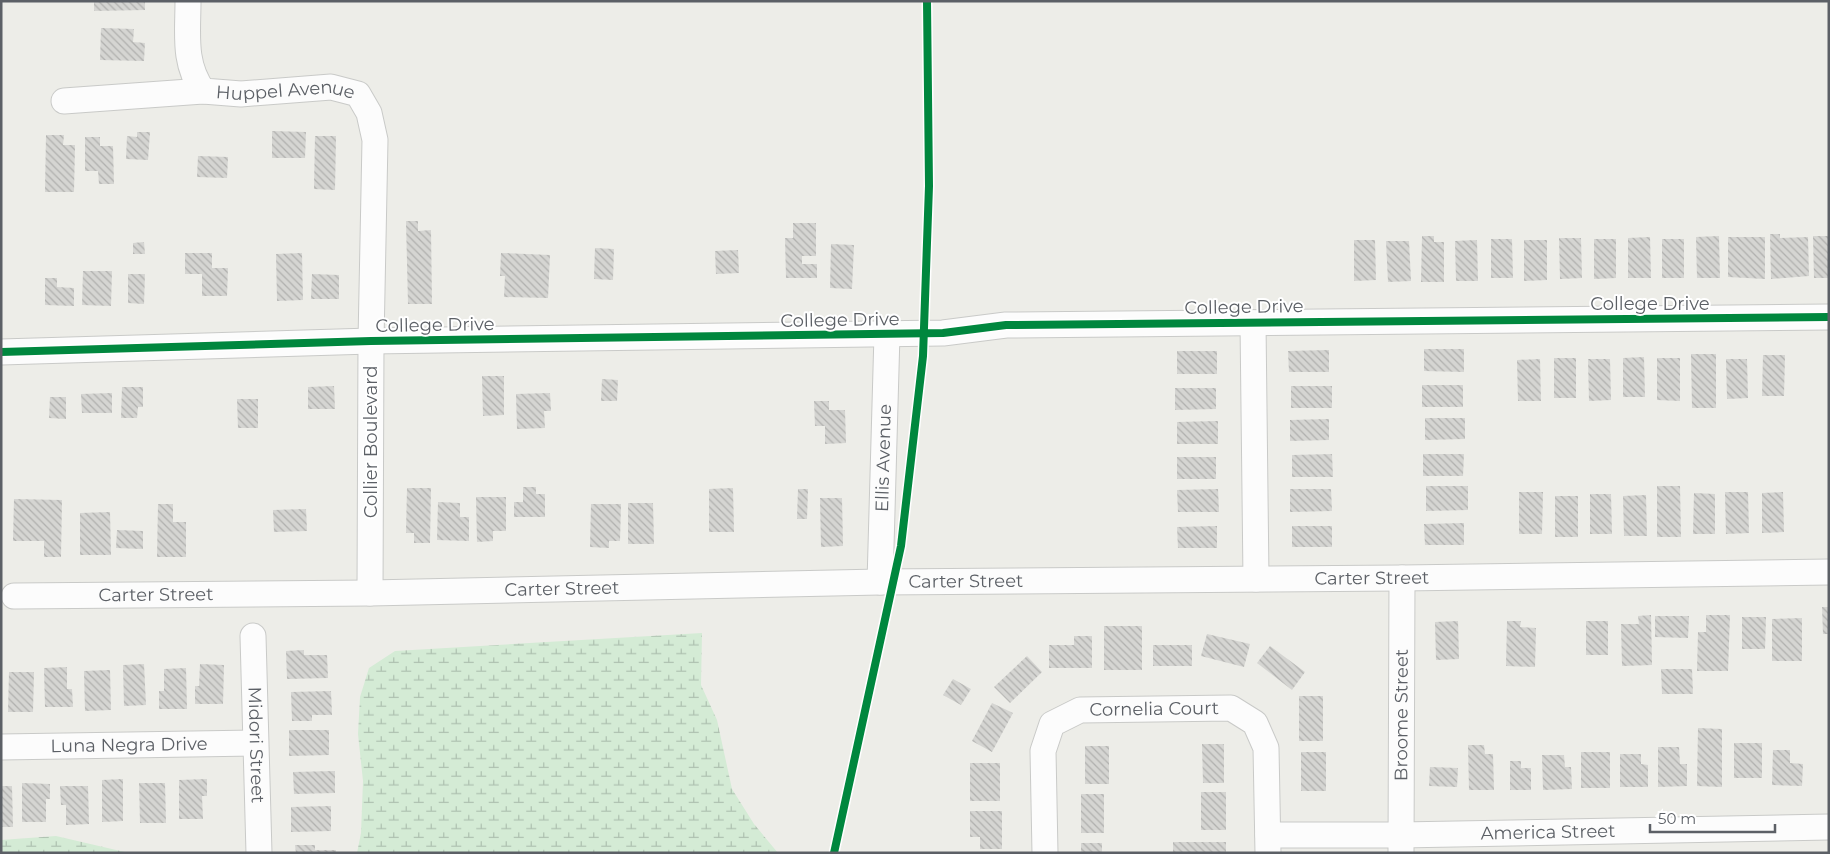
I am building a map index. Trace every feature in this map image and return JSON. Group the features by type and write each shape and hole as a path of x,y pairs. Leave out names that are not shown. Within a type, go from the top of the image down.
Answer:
{"street":[{"name":"Huppel Avenue","path":"188,1 188,54 193,77 203,91 241,94 331,87 358,94 369,113 375,140"},
{"path":"64,101 203,91"},
{"name":"Collier Boulevard","path":"370,593 371,341 375,140"},
{"name":"College Drive","path":"1,352 371,341 943,333 1006,325 1829,317"},
{"path":"1253,322 1256,579"},
{"name":"Ellis Avenue","path":"880,582 887,334"},
{"name":"Carter Street","path":"14,596 370,593 880,582 1402,578 1829,572"},
{"name":"Broome Street","path":"1401,844 1402,578"},
{"name":"Midori Street","path":"253,636 258,853"},
{"name":"Cornelia Court","path":"1045,853 1043,751 1052,724 1080,710 1231,708 1255,723 1266,748 1268,844"},
{"name":"Luna Negra Drive","path":"1,747 255,743"},
{"name":"America Street","path":"1268,844 1401,844 1829,827"}],"green space":[{"path":"702,633 701,685 717,720 732,789 754,824 778,853 357,853 361,833 363,781 358,734 360,697 369,668 395,651"},
{"path":"56,836 129,853 1,853 1,840"}],"building":[{"path":"94,1 145,1 145,10 94,11"},
{"path":"101,28 134,29 133,42 145,43 144,61 100,60"},
{"path":"272,131 306,132 305,158 272,158"},
{"path":"137,132 150,132 148,160 126,159 127,136 137,137"},
{"path":"46,135 64,135 63,145 75,145 74,192 45,192"},
{"path":"315,136 336,136 335,190 314,189"},
{"path":"85,137 100,137 100,146 113,146 114,184 99,184 98,171 85,171"},
{"path":"198,156 228,157 227,178 197,177"},
{"path":"406,221 418,221 418,231 431,230 432,304 408,304"},
{"path":"793,223 816,223 816,256 802,256 802,264 817,264 817,278 786,278 785,238 793,238"},
{"path":"1770,234 1780,234 1780,238 1808,237 1809,276 1771,279"},
{"path":"1422,236 1434,236 1434,242 1444,242 1444,282 1421,282"},
{"path":"1719,236 1720,278 1697,278 1696,237"},
{"path":"1813,236 1829,236 1828,278 1814,278"},
{"path":"1650,237 1651,278 1628,278 1628,238"},
{"path":"1728,237 1765,237 1765,279 1728,277"},
{"path":"1559,238 1581,238 1582,278 1560,279"},
{"path":"1491,239 1512,239 1513,278 1491,278"},
{"path":"1594,239 1616,239 1616,278 1594,279"},
{"path":"1662,239 1684,239 1684,278 1662,278"},
{"path":"1354,240 1375,240 1376,280 1354,281"},
{"path":"1477,240 1478,281 1456,281 1455,241"},
{"path":"1524,240 1547,240 1547,280 1524,281"},
{"path":"1386,241 1409,241 1411,281 1388,282"},
{"path":"144,242 145,254 133,254 133,243"},
{"path":"831,244 854,245 852,289 830,288"},
{"path":"595,248 614,249 613,280 594,279"},
{"path":"738,250 739,273 716,274 715,251"},
{"path":"185,253 212,253 212,268 228,268 227,296 202,296 202,274 185,274"},
{"path":"302,253 303,300 277,301 276,254"},
{"path":"501,253 550,255 548,298 504,297 505,276 500,276"},
{"path":"83,271 112,271 111,306 82,305"},
{"path":"128,274 145,274 144,304 128,303"},
{"path":"312,274 339,275 339,299 311,299"},
{"path":"45,278 57,278 57,287 74,288 74,306 45,305"},
{"path":"1424,349 1464,349 1464,372 1424,371"},
{"path":"1329,350 1329,372 1289,372 1288,351"},
{"path":"1177,351 1217,351 1217,374 1177,374"},
{"path":"1691,354 1716,354 1716,408 1692,408"},
{"path":"1763,355 1785,355 1784,396 1762,396"},
{"path":"1644,357 1645,397 1623,397 1623,358"},
{"path":"1554,358 1576,358 1576,398 1554,398"},
{"path":"1657,358 1680,358 1680,401 1657,400"},
{"path":"1540,359 1541,401 1518,401 1517,360"},
{"path":"1588,359 1610,359 1611,400 1589,401"},
{"path":"1726,359 1747,359 1748,398 1727,399"},
{"path":"482,376 504,376 504,415 483,416"},
{"path":"602,379 618,380 617,401 601,401"},
{"path":"1422,385 1463,385 1463,407 1422,407"},
{"path":"334,386 335,409 308,409 308,387"},
{"path":"1291,386 1332,386 1332,408 1291,408"},
{"path":"122,387 143,387 143,407 138,407 137,418 121,418"},
{"path":"1175,388 1216,388 1216,409 1175,410"},
{"path":"112,393 112,413 82,413 81,394"},
{"path":"550,393 551,411 544,411 545,428 517,429 516,394"},
{"path":"50,397 66,397 66,419 49,418"},
{"path":"237,399 258,399 258,428 238,428"},
{"path":"814,401 829,401 829,410 845,410 846,443 825,444 825,426 815,426"},
{"path":"1425,418 1465,418 1465,439 1425,440"},
{"path":"1329,419 1329,440 1290,441 1290,420"},
{"path":"1218,421 1218,444 1177,444 1177,422"},
{"path":"1332,454 1333,477 1292,477 1292,455"},
{"path":"1423,454 1464,454 1463,476 1423,476"},
{"path":"1177,457 1216,457 1216,479 1177,479"},
{"path":"1426,486 1468,486 1468,510 1426,511"},
{"path":"1657,486 1680,486 1681,537 1657,537"},
{"path":"523,487 536,487 536,494 545,494 545,517 514,517 514,502 523,502"},
{"path":"407,488 431,488 430,543 414,543 414,533 406,533"},
{"path":"733,488 734,532 709,532 709,489"},
{"path":"798,489 808,489 807,519 797,519"},
{"path":"1218,489 1219,512 1178,512 1177,490"},
{"path":"1290,489 1331,489 1332,511 1290,512"},
{"path":"1519,492 1543,492 1542,534 1519,534"},
{"path":"1725,492 1748,492 1749,533 1726,534"},
{"path":"1783,492 1784,532 1762,533 1762,493"},
{"path":"1694,493 1715,494 1715,534 1693,534"},
{"path":"1590,494 1611,494 1612,534 1590,534"},
{"path":"1646,495 1647,536 1624,536 1623,496"},
{"path":"1555,496 1578,496 1578,537 1555,537"},
{"path":"476,497 506,497 506,531 493,531 493,541 477,542"},
{"path":"820,498 842,498 843,546 821,547"},
{"path":"14,499 62,500 61,557 44,557 44,541 13,541"},
{"path":"438,502 460,503 460,517 469,517 469,541 437,540"},
{"path":"628,503 653,503 654,544 628,544"},
{"path":"158,504 173,504 173,522 186,522 186,557 157,557"},
{"path":"591,504 621,504 620,541 609,541 609,548 590,547"},
{"path":"306,509 307,531 274,532 273,510"},
{"path":"110,512 111,555 80,555 80,513"},
{"path":"1464,523 1464,545 1425,545 1424,524"},
{"path":"1217,526 1217,548 1178,548 1177,527"},
{"path":"1292,526 1332,526 1332,547 1292,547"},
{"path":"117,530 143,531 143,549 116,548"},
{"path":"1822,607 1829,607 1829,634 1823,634"},
{"path":"1651,615 1652,665 1622,666 1621,624 1639,624 1638,616"},
{"path":"1706,615 1730,615 1728,671 1697,671 1698,632 1706,632"},
{"path":"1655,616 1689,616 1688,638 1655,637"},
{"path":"1742,617 1766,617 1765,649 1742,649"},
{"path":"1802,618 1802,661 1772,661 1772,619"},
{"path":"1458,621 1459,659 1436,660 1435,622"},
{"path":"1507,621 1521,621 1520,627 1536,628 1535,667 1506,666"},
{"path":"1586,621 1608,621 1608,655 1586,655"},
{"path":"1104,626 1142,626 1142,670 1104,670"},
{"path":"1207,634 1250,644 1244,667 1201,656"},
{"path":"1074,636 1092,636 1092,668 1049,668 1049,645 1074,645"},
{"path":"1153,645 1192,645 1192,666 1153,666"},
{"path":"1270,646 1305,672 1292,690 1257,663"},
{"path":"304,650 304,655 327,655 328,678 287,679 286,651"},
{"path":"1027,656 1042,672 1010,703 994,687"},
{"path":"144,664 146,705 124,706 123,665"},
{"path":"200,664 224,665 223,704 195,704 195,686 199,686"},
{"path":"67,667 67,689 72,689 73,707 45,707 44,668"},
{"path":"186,668 187,709 159,709 159,691 164,691 164,669"},
{"path":"1661,669 1692,669 1693,694 1662,694"},
{"path":"110,670 111,710 85,711 84,671"},
{"path":"9,672 34,672 33,712 8,712"},
{"path":"953,679 971,689 961,705 943,695"},
{"path":"331,691 332,715 312,715 312,721 292,721 291,692"},
{"path":"1299,696 1323,696 1323,741 1299,741"},
{"path":"992,703 1013,713 992,752 972,741"},
{"path":"1698,728 1722,729 1722,787 1697,786"},
{"path":"289,730 329,730 329,755 289,756"},
{"path":"1734,743 1762,743 1762,778 1734,778"},
{"path":"1202,744 1224,744 1224,783 1203,783"},
{"path":"1468,745 1484,745 1485,754 1493,754 1494,790 1469,790"},
{"path":"1085,746 1109,746 1109,784 1085,784"},
{"path":"1658,747 1679,747 1680,764 1687,764 1687,786 1658,787"},
{"path":"1773,750 1790,750 1790,763 1803,764 1802,786 1772,785"},
{"path":"1301,752 1326,752 1326,791 1301,791"},
{"path":"1581,752 1610,752 1610,788 1581,788"},
{"path":"1620,754 1641,754 1641,764 1648,765 1648,787 1620,787"},
{"path":"1542,755 1564,755 1565,767 1571,767 1572,789 1543,790"},
{"path":"1510,761 1521,761 1521,768 1531,768 1531,790 1510,790"},
{"path":"970,763 1000,763 1000,801 970,801"},
{"path":"1430,767 1458,768 1457,787 1429,786"},
{"path":"335,771 335,793 294,794 293,772"},
{"path":"123,779 123,821 102,822 102,780"},
{"path":"207,779 207,796 202,796 203,819 179,819 179,780"},
{"path":"22,783 50,784 50,799 46,799 46,822 22,822"},
{"path":"139,783 165,783 166,823 140,823"},
{"path":"1,786 12,786 13,827 1,827"},
{"path":"60,786 88,786 89,824 66,825 66,805 61,805"},
{"path":"1201,792 1226,792 1226,830 1201,830"},
{"path":"1081,794 1104,794 1104,833 1081,833"},
{"path":"331,806 331,831 291,832 291,807"},
{"path":"970,811 1002,811 1002,849 980,849 980,837 970,837"},
{"path":"1173,842 1226,842 1226,853 1173,853"},
{"path":"1081,843 1102,843 1102,853 1081,853"},
{"path":"295,845 315,845 315,850 336,850 336,853 296,853"}],"cycle path":[{"path":"834,853 901,546 923,356 929,186 927,1"},
{"path":"1,352 371,341 943,333 1006,325 1829,317"}]}
